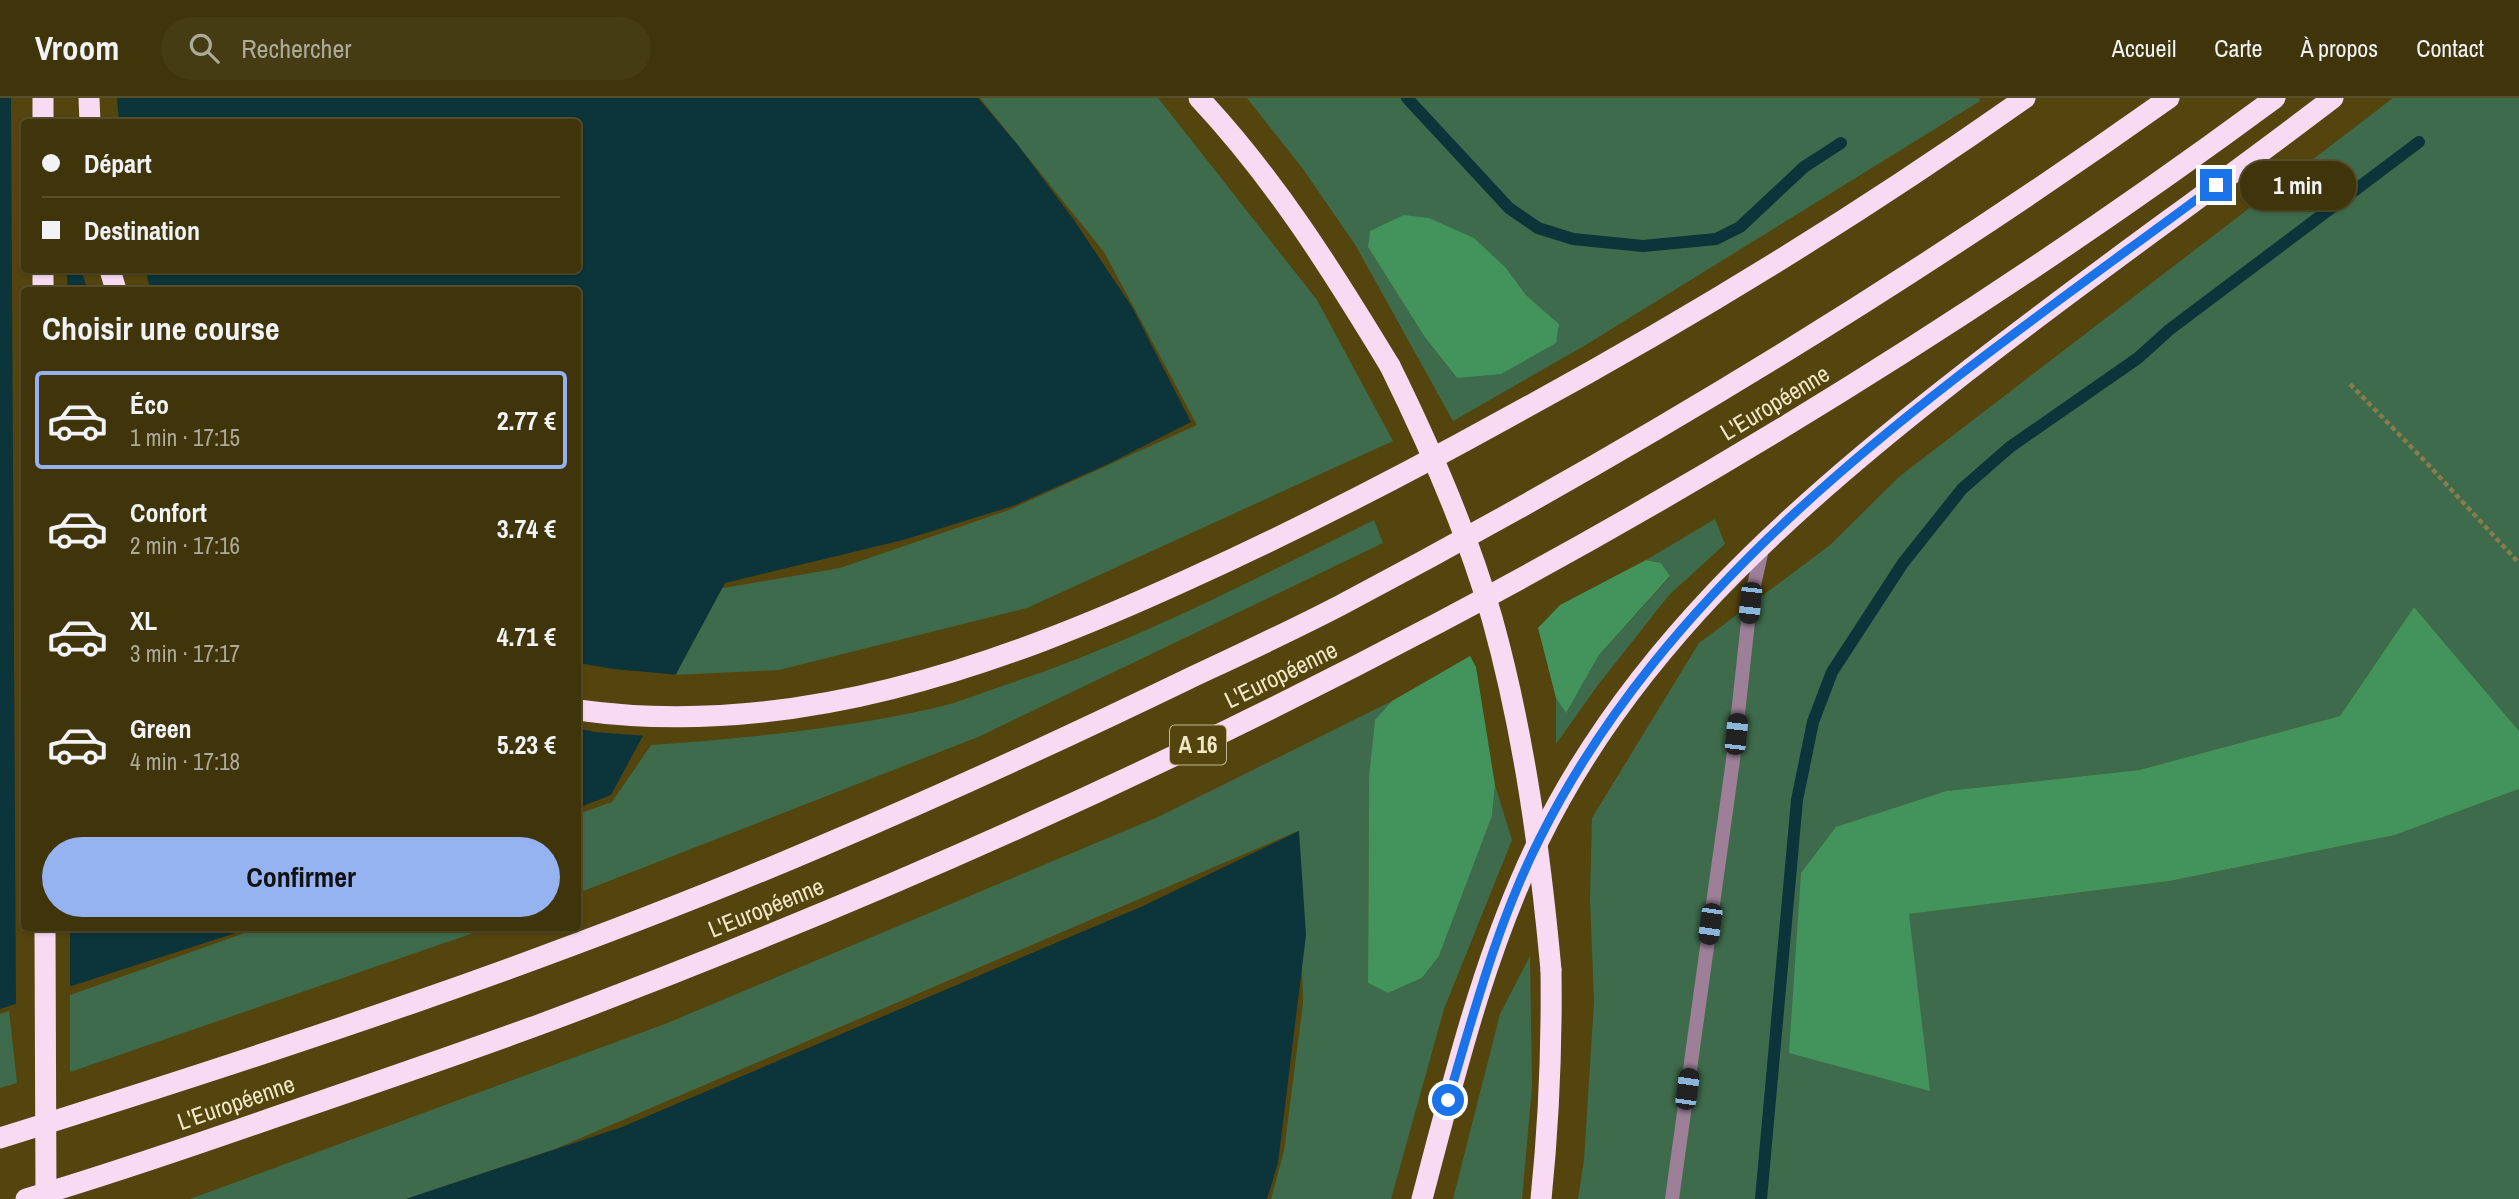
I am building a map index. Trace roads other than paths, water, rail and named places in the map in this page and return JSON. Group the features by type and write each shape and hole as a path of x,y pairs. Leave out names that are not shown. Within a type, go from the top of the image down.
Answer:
{"highway":[{"path":"43,98 43,119"},
{"path":"89,98 90,119"},
{"path":"1199,98 1263,172 1308,233 1390,366 1414,414 1453,506 1491,617 1524,753 1543,887 1551,970 1553,1053 1541,1199"},
{"path":"581,710 668,718 781,712 928,680 1039,643 1196,576 1376,489 1578,380 1714,301 1851,216 2025,98"},
{"name":"L'Européenne","path":"0,1138 284,1048 672,906 819,847 969,782 1264,643 1484,528 1624,450 1764,367 2008,210 2169,98"},
{"name":"L'Européenne","path":"26,1199 383,1081 700,963 998,839 1300,696 1589,543 1862,380 2075,241 2276,98"},
{"path":"1422,1199 1478,1000 1522,878 1539,840 1575,774 1621,702 1692,616 1763,542 1831,481 1973,366 2333,98"},
{"path":"45,931 46,1199"}],"lane":[{"path":"1672,1199 1733,760 1750,603 1763,542"}],"water":[{"path":"0,98 978,98 1017,144 1074,220 1132,307 1191,422 1108,464 1013,506 903,540 725,583 611,795 581,807 581,287 21,287 21,931 242,931 0,1009"},
{"path":"1299,831 1306,935 1278,1163 1267,1199 406,1199 622,1127 1143,906"}],"waterway":[{"path":"1407,98 1509,208 1538,228 1573,239 1643,246 1716,239 1740,227 1804,167 1841,143"},
{"path":"1761,1199 1797,800 1813,722 1832,672 1903,563 1962,489 2010,447 2138,358 2169,330 2419,142"}]}
